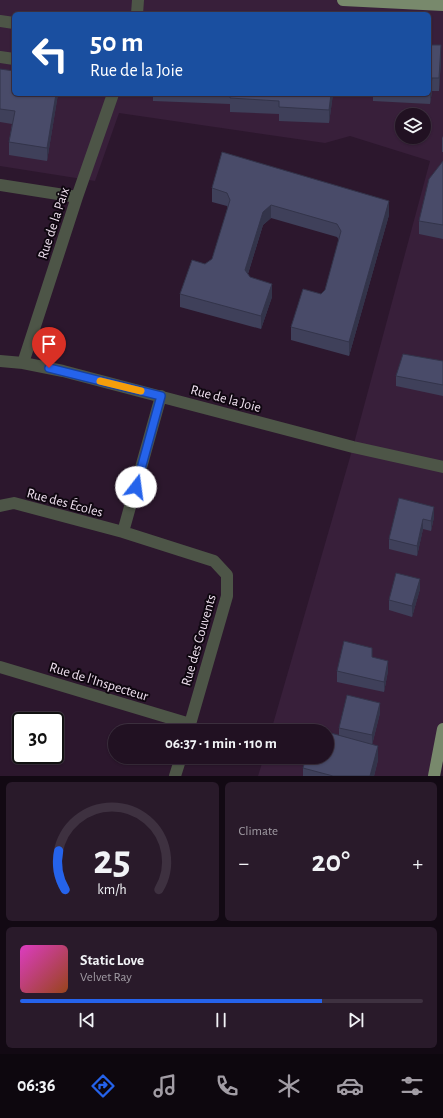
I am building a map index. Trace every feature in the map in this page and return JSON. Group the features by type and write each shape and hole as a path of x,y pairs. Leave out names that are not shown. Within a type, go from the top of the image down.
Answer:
{"main road":[{"path":"343,0 443,5"},
{"path":"434,776 443,729"}],"street":[{"path":"137,12 138,0"},
{"path":"0,21 12,23"},
{"path":"0,57 12,59"},
{"name":"Rue de la Paix","path":"23,363 77,197 113,96"},
{"path":"0,185 77,197"},
{"name":"Rue de la Joie","path":"0,361 23,363 161,396 353,447 443,466"},
{"path":"123,532 161,396"},
{"name":"Rue des Écoles","path":"0,506 14,503 123,532"},
{"name":"Rue des Couvents","path":"123,532 214,561 227,575 227,596 190,724"},
{"name":"Rue de l'Inspecteur","path":"0,667 180,724"},
{"path":"175,776 179,764"}],"shaded area":[{"path":"0,0 443,0 443,721 433,776 258,776 262,764 334,764 334,724 273,724 353,447 430,161 350,136 325,143 119,113 95,181 0,166"}],"building":[{"path":"431,45 441,45 439,78 432,78 431,84"},
{"path":"0,69 12,71 12,96 56,96 47,148 9,142 15,111 0,109"},
{"path":"230,96 331,96 329,110 279,107 279,101 230,98"},
{"path":"222,152 389,201 349,342 291,327 303,289 321,294 325,290 341,231 337,224 271,205 263,212 245,270 250,277 272,284 261,316 180,294 192,260 205,264 212,259 230,200 227,193 212,188"},
{"path":"443,161 443,225 419,221 429,179"},
{"path":"403,354 443,361 443,385 396,376"},
{"path":"399,498 434,507 431,521 423,519 417,546 389,539"},
{"path":"396,573 420,579 412,606 389,600"},
{"path":"344,641 372,648 372,657 388,661 384,682 337,671"},
{"path":"347,695 380,703 372,735 339,728"},
{"path":"334,734 378,746 370,776 333,776 303,768 304,764 334,764"}],"slow traffic":[{"path":"100,381 141,391"}],"route":[{"path":"49,368 161,396 136,487"}]}
